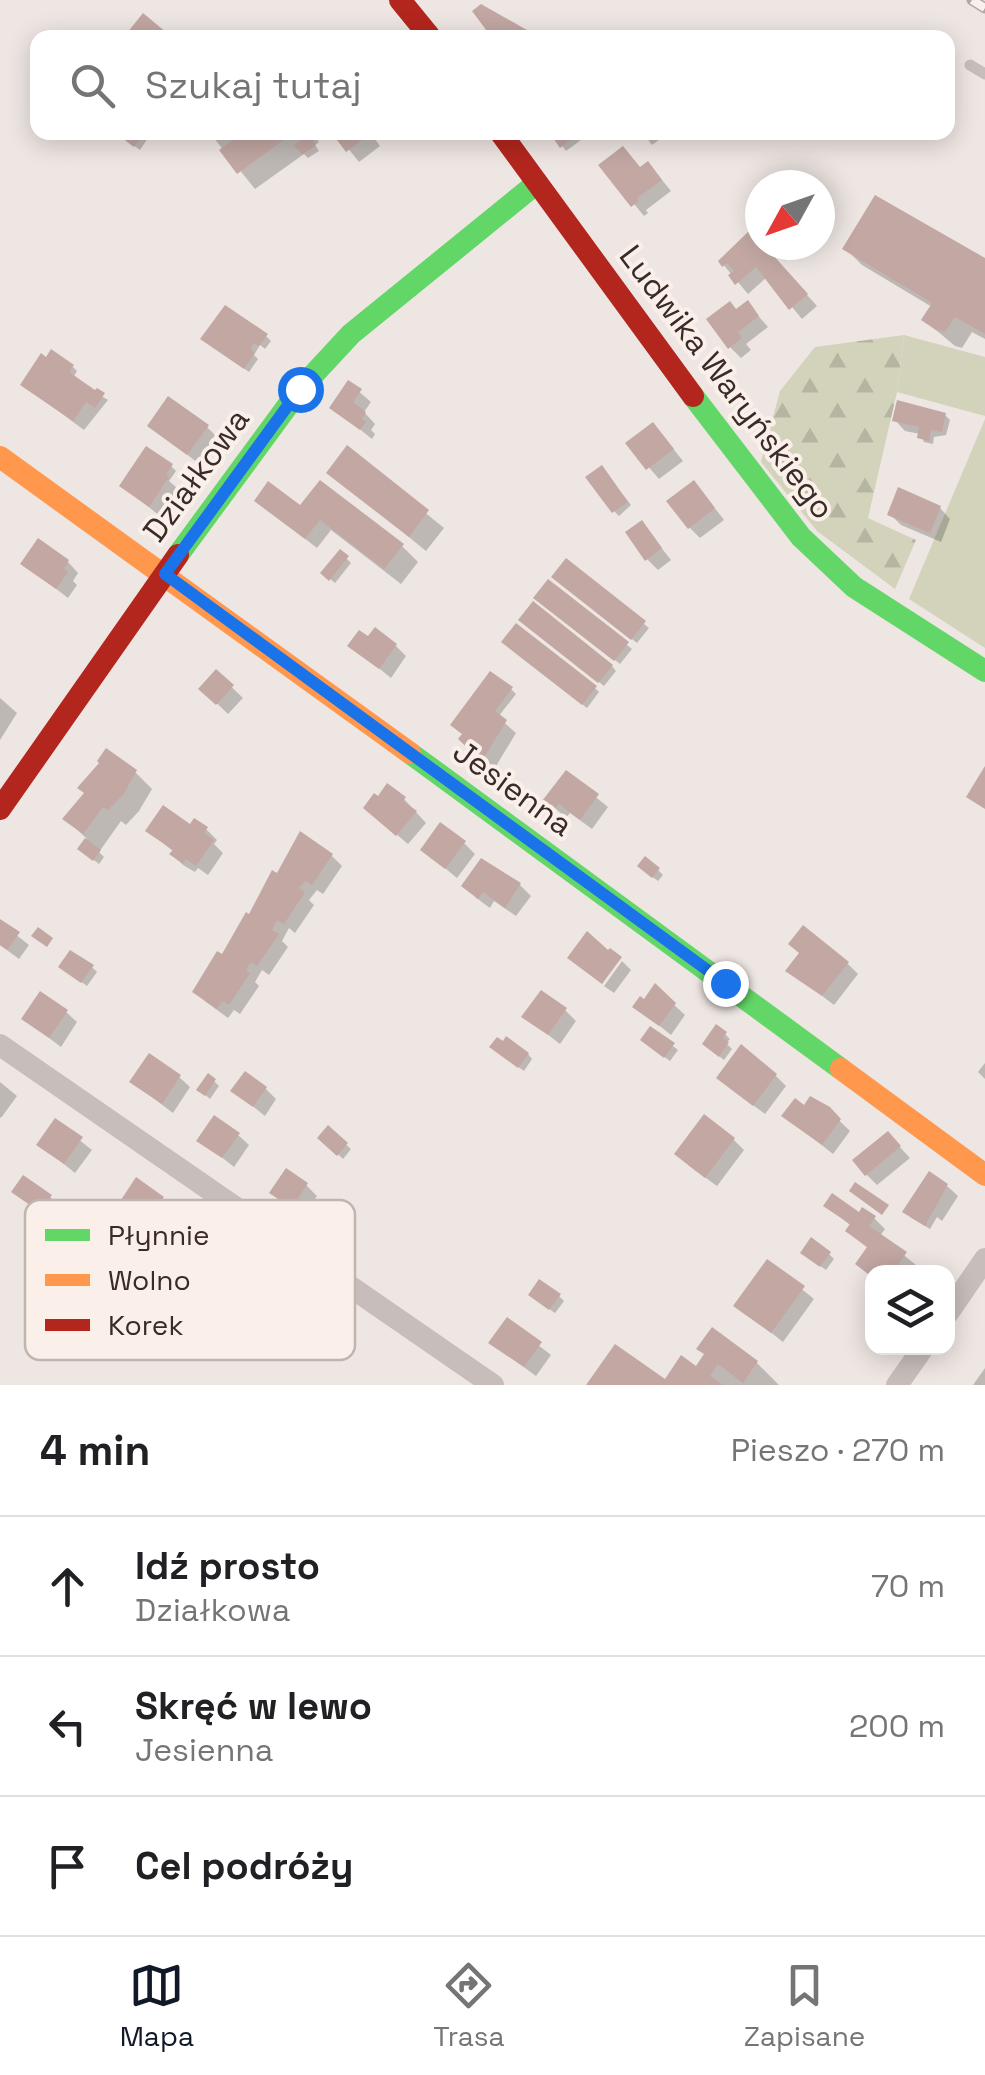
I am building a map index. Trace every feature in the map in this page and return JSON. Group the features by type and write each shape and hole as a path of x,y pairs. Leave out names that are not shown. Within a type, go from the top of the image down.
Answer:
{"street":[{"path":"400,0 424,30"},
{"name":"Ludwika Waryńskiego","path":"506,140 753,478 801,537 854,588 985,672"},
{"name":"Działkowa","path":"0,809 165,574 324,360 537,183"},
{"name":"Jesienna","path":"0,457 985,1175"},
{"path":"0,1045 225,1200"},
{"path":"955,1304 983,1267"},
{"path":"355,1290 493,1385"},
{"path":"897,1385 919,1355"}],"lane":[{"path":"970,65 985,74"}],"green space":[{"path":"904,335 985,357 985,416 897,392"},
{"path":"904,335 897,392 868,518 916,540 895,589 817,531 761,462 780,391 815,347"},
{"path":"985,419 985,648 909,599"}],"building":[{"path":"481,4 527,30 486,30 472,11"},
{"path":"143,13 163,30 129,30"},
{"path":"232,140 283,140 237,174 219,150"},
{"path":"301,140 313,140 316,145 302,155 294,145"},
{"path":"337,140 362,140 346,152"},
{"path":"554,140 571,140 560,148"},
{"path":"623,146 640,167 648,161 662,180 631,207 598,165"},
{"path":"875,195 985,258 985,334 955,317 945,332 936,330 921,320 932,303 842,249"},
{"path":"745,235 745,260 777,260 808,294 789,310 756,267 735,285 728,275 734,271 727,263 722,267 718,261"},
{"path":"748,300 759,316 738,332 742,338 728,349 706,319 730,301 736,309"},
{"path":"225,305 268,334 259,346 254,343 250,349 255,353 244,369 200,339"},
{"path":"51,349 74,365 69,372 105,393 95,408 86,402 73,421 20,385 41,353 46,357"},
{"path":"348,380 362,389 353,402 366,412 362,419 366,422 360,430 329,408"},
{"path":"168,396 209,425 187,455 147,426"},
{"path":"897,400 946,413 942,432 931,430 929,441 917,438 919,427 892,421"},
{"path":"653,422 674,449 646,470 625,443"},
{"path":"347,445 429,510 409,537 326,473"},
{"path":"146,446 173,464 149,507 119,486"},
{"path":"602,465 628,502 612,513 585,477"},
{"path":"320,480 404,544 384,569 320,520 305,539 254,501 268,481 300,505"},
{"path":"694,480 715,508 688,529 666,501"},
{"path":"898,487 941,506 930,533 887,515"},
{"path":"642,520 662,548 645,561 625,532"},
{"path":"38,538 69,560 64,569 68,572 56,589 20,564"},
{"path":"340,549 349,556 329,581 320,573"},
{"path":"566,558 646,621 631,640 551,577"},
{"path":"548,579 629,642 614,661 533,598"},
{"path":"533,601 613,665 598,683 518,620"},
{"path":"516,623 597,686 582,705 501,642"},
{"path":"375,627 397,644 379,669 347,646 359,630 368,636"},
{"path":"216,669 234,685 216,705 198,689"},
{"path":"490,671 513,687 495,711 507,720 485,756 478,758 458,739 462,734 450,725"},
{"path":"106,748 137,770 123,795 108,810 103,807 83,834 62,819 84,793 77,788 99,763"},
{"path":"985,766 985,809 966,797"},
{"path":"566,770 599,794 580,820 559,804 554,809 542,801"},
{"path":"387,783 417,811 396,836 363,808"},
{"path":"163,805 190,824 194,818 208,827 204,833 214,840 196,866 186,859 183,864 169,854 173,850 145,831"},
{"path":"440,822 466,841 445,869 420,850"},
{"path":"300,831 333,854 312,885 306,881 299,888 305,892 284,924 277,920 272,930 279,934 257,966 251,962 246,970 250,973 229,1005 222,1001 217,1009 192,992 217,951 222,954 246,912 249,914 272,870 277,873"},
{"path":"85,838 101,850 93,861 77,849"},
{"path":"645,856 660,868 652,878 637,866"},
{"path":"481,858 521,883 505,908 483,892 478,899 461,886"},
{"path":"0,919 20,932 7,950 0,945"},
{"path":"803,925 849,962 822,996 785,971 799,953 788,944"},
{"path":"38,927 53,938 47,947 31,936"},
{"path":"587,931 622,957 602,984 567,958"},
{"path":"70,950 94,965 81,983 58,967"},
{"path":"655,983 676,1003 659,1026 632,1007 640,996 644,999"},
{"path":"541,990 567,1008 548,1035 521,1017"},
{"path":"40,991 68,1010 49,1038 21,1019"},
{"path":"716,1024 727,1032 723,1038 729,1042 719,1057 702,1044"},
{"path":"650,1026 675,1043 664,1058 640,1040"},
{"path":"506,1036 529,1053 518,1068 489,1047 497,1037 503,1041"},
{"path":"741,1044 777,1074 753,1106 716,1078"},
{"path":"149,1053 181,1075 162,1104 129,1082"},
{"path":"245,1071 267,1087 253,1107 230,1091"},
{"path":"208,1073 216,1079 205,1096 196,1090"},
{"path":"810,1096 830,1107 841,1119 822,1145 781,1116 795,1098 804,1105"},
{"path":"704,1114 735,1138 705,1178 674,1154"},
{"path":"214,1115 240,1133 222,1158 196,1141"},
{"path":"55,1118 83,1137 64,1164 36,1145"},
{"path":"328,1125 348,1143 337,1156 317,1138"},
{"path":"888,1131 901,1146 865,1176 852,1160"},
{"path":"286,1168 308,1183 297,1200 280,1200 269,1193"},
{"path":"929,1171 948,1184 925,1226 902,1212"},
{"path":"23,1175 52,1195 48,1200 25,1202 11,1192"},
{"path":"136,1177 164,1197 162,1200 121,1200"},
{"path":"855,1182 889,1205 882,1215 849,1191"},
{"path":"832,1193 859,1212 862,1207 876,1216 869,1226 907,1252 898,1265 865,1265 865,1272 855,1264 867,1247 845,1231 850,1224 823,1206"},
{"path":"811,1237 831,1252 820,1267 800,1253"},
{"path":"767,1259 805,1286 771,1333 733,1306"},
{"path":"539,1279 561,1294 549,1310 528,1295"},
{"path":"507,1317 542,1342 524,1367 488,1343"},
{"path":"712,1327 758,1361 743,1383 718,1364 710,1376 723,1385 586,1385 615,1344 665,1379 681,1355 696,1366 704,1354 696,1349"}],"railway":[{"path":"972,0 985,8"}],"traffic: fast":[{"path":"178,555 300,389 351,334 537,183"},
{"path":"693,396 801,537 854,587 985,671"},
{"path":"410,753 841,1069"}],"traffic: slow":[{"path":"0,457 410,753"},
{"path":"841,1069 985,1175"}],"traffic: jam":[{"path":"400,0 424,30"},
{"path":"506,140 693,396"},
{"path":"0,809 178,555"}],"route":[{"path":"300,389 165,574 725,983"}]}
